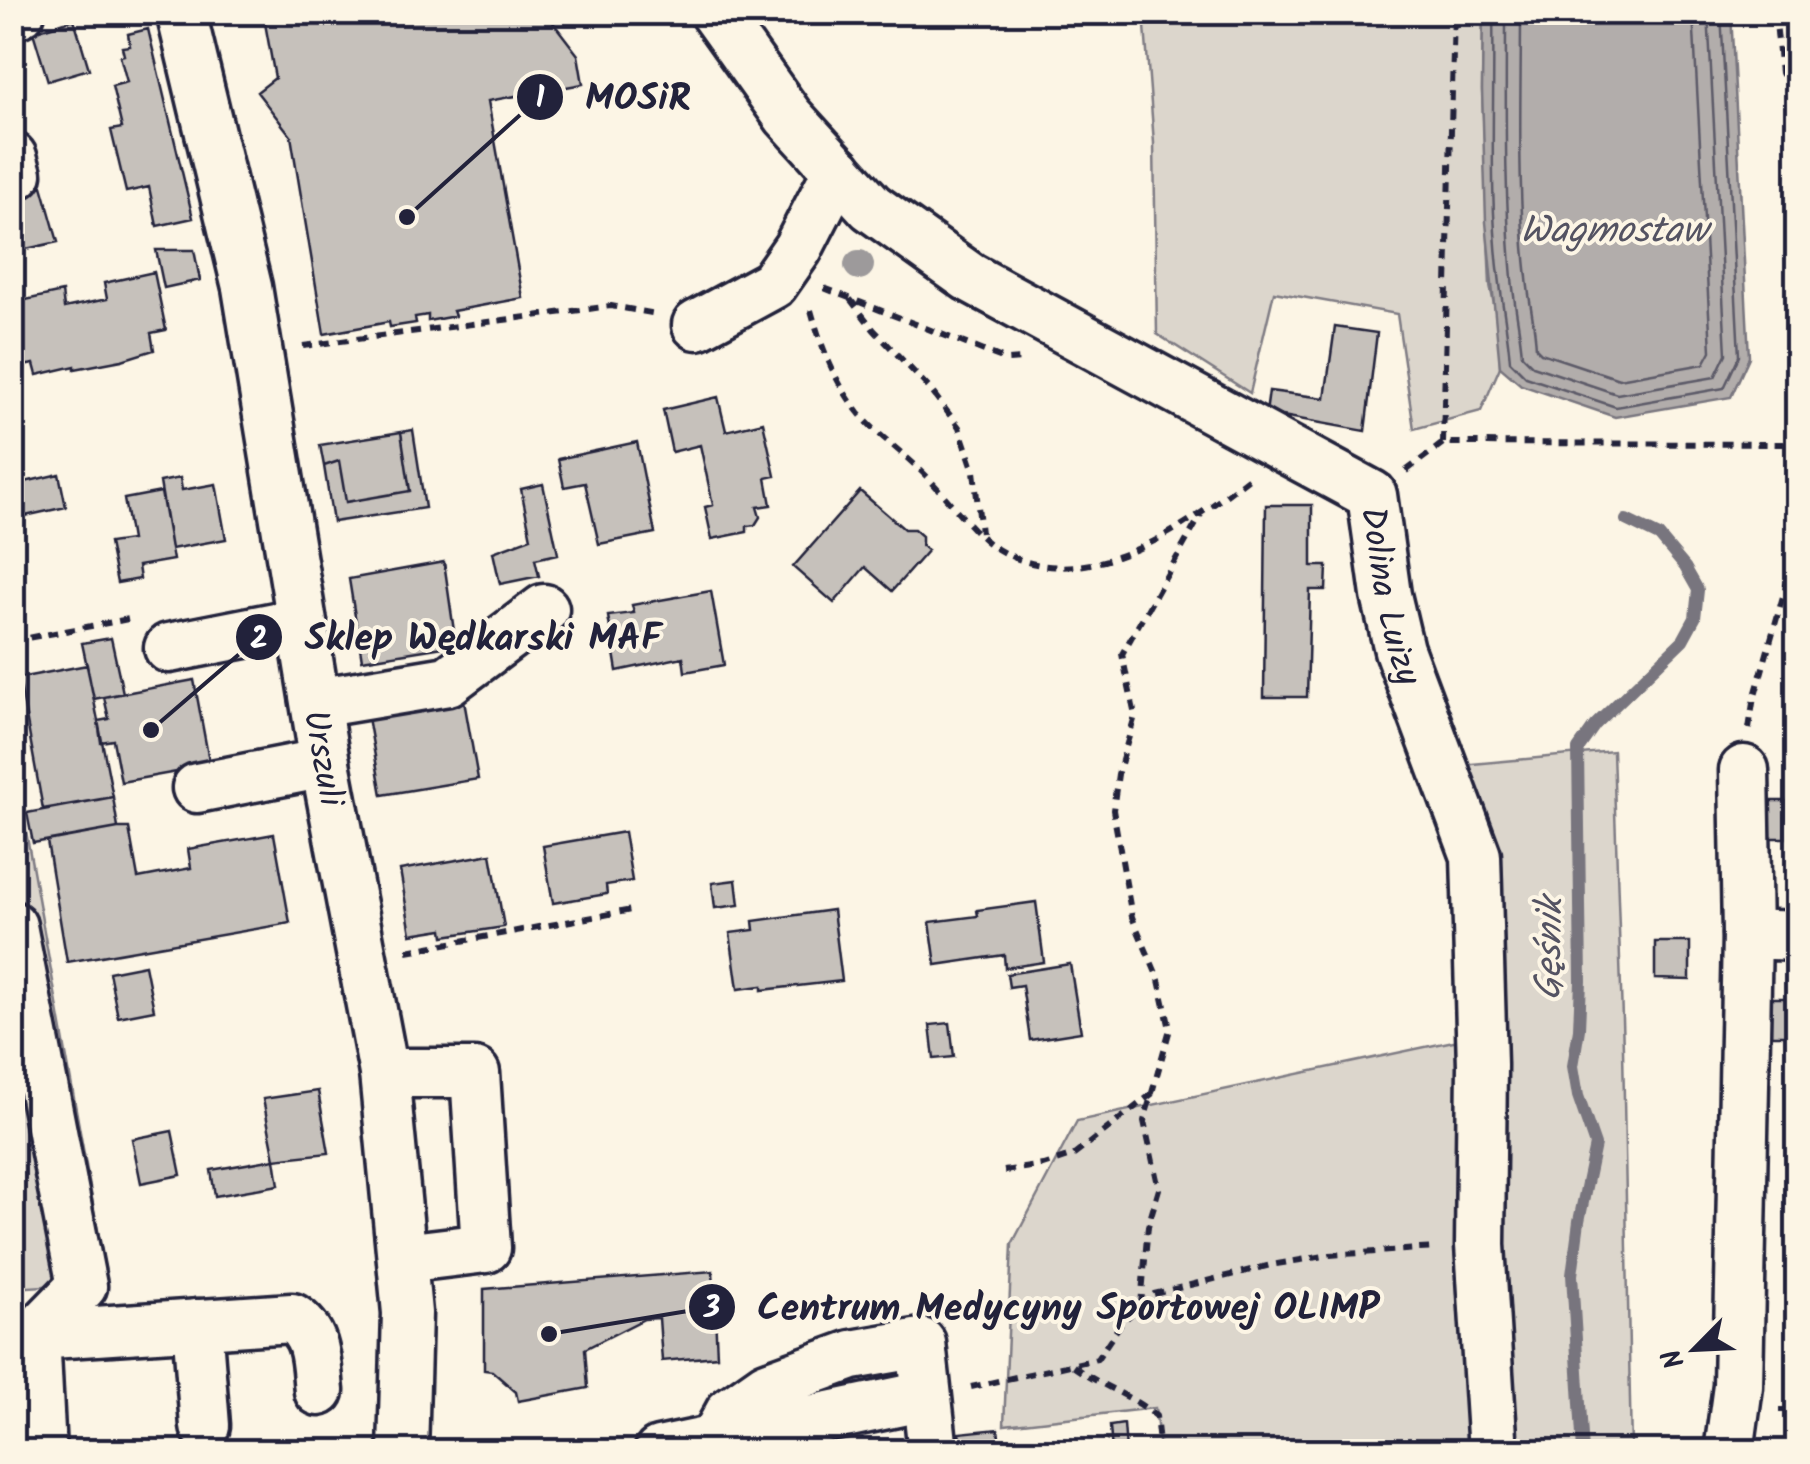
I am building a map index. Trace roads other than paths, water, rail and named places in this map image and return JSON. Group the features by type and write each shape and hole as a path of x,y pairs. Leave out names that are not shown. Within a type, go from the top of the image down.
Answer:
{"street":[{"path":"12,15 20,12"},
{"name":"Urszuli","path":"181,12 246,287 301,622 384,1073 404,1258 403,1452"},
{"name":"Dolina Luizy","path":"714,12 788,116 871,207 969,277 1372,495 1386,595 1399,650 1476,856 1482,1066 1480,1245 1493,1452"},
{"path":"697,325 773,284 801,264 838,170"},
{"path":"316,703 448,681 544,609"},
{"path":"170,648 301,622"},
{"path":"197,788 326,763"},
{"path":"1729,1452 1738,1386 1747,934 1744,770"},
{"path":"12,926 82,1286 24,1335"},
{"path":"1747,934 1798,936"},
{"path":"384,1073 475,1073 486,1248 404,1258"},
{"path":"24,1335 292,1318 306,1326 315,1351 319,1391"},
{"path":"196,1324 205,1426"},
{"path":"24,1335 42,1452"},
{"path":"660,1452 925,1396 934,1452"}],"water":[{"name":"Wagmostaw","path":"1483,13 1731,13 1749,357 1731,397 1615,417 1521,385 1500,367 1486,222"}],"waterway":[{"name":"Gęśnik","path":"1583,1452 1572,1275 1595,1145 1578,1096 1573,1066 1581,981 1578,749 1595,725 1683,640 1695,618 1698,590 1659,536 1626,520"}],"place":[{"name":"MOSiR","path":"407,217"},
{"name":"Sklep Wędkarski MAF","path":"151,730"},
{"name":"Centrum Medycyny Sportowej OLIMP","path":"549,1334"}]}
